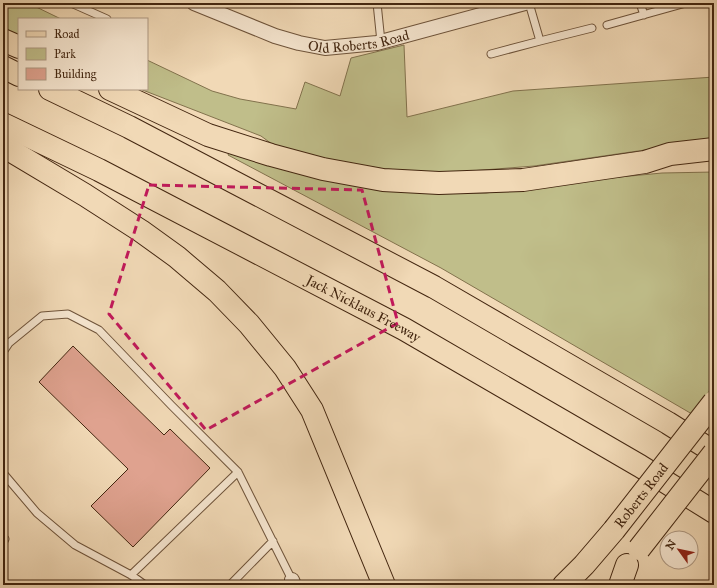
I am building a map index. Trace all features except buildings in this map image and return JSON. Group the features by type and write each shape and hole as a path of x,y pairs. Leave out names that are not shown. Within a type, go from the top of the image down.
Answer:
{"main road":[{"path":"3,40 18,47"},
{"path":"3,67 18,74"},
{"path":"52,90 129,127 434,287 668,423 714,452 629,566 612,585"},
{"path":"112,90 208,135 271,156 323,169 383,180 438,183 523,180 645,162 670,154 714,149"},
{"name":"Jack Nicklaus Freeway","path":"3,124 100,170 404,329 640,466 714,512"},
{"path":"3,146 85,195 147,235 177,257 217,291 249,324 285,368 312,410 384,585"},
{"path":"645,162 672,165 714,164"},
{"name":"Roberts Road","path":"564,585 589,560 614,530 714,402"}],"street":[{"name":"Old Roberts Road","path":"194,3 275,36 299,43 326,48 381,42 524,3"}],"lane":[{"path":"71,3 105,18"},
{"path":"377,3 381,42"},
{"path":"529,3 540,41"},
{"path":"640,3 644,15"},
{"path":"607,26 686,3"},
{"path":"491,54 592,28"},
{"path":"3,352 9,343 42,316 68,314 99,330 238,472 293,582"},
{"path":"131,576 238,472"},
{"path":"3,473 38,512 75,545 145,585"},
{"path":"230,585 273,541"}],"highlighted area":[{"path":"149,185 362,190 398,323 206,430 109,314"}],"green space":[{"path":"3,3 28,3 59,18 18,18 18,37 3,30"},
{"path":"404,45 407,117 513,91 714,77 714,140 534,166 445,173 385,169 339,162 276,147 261,136 143,90 148,90 148,60 212,91 240,99 296,109 305,82 340,96 351,58"},
{"path":"230,150 435,193 486,193 557,183 662,173 714,172 714,385 692,414 441,268 228,155"}]}
